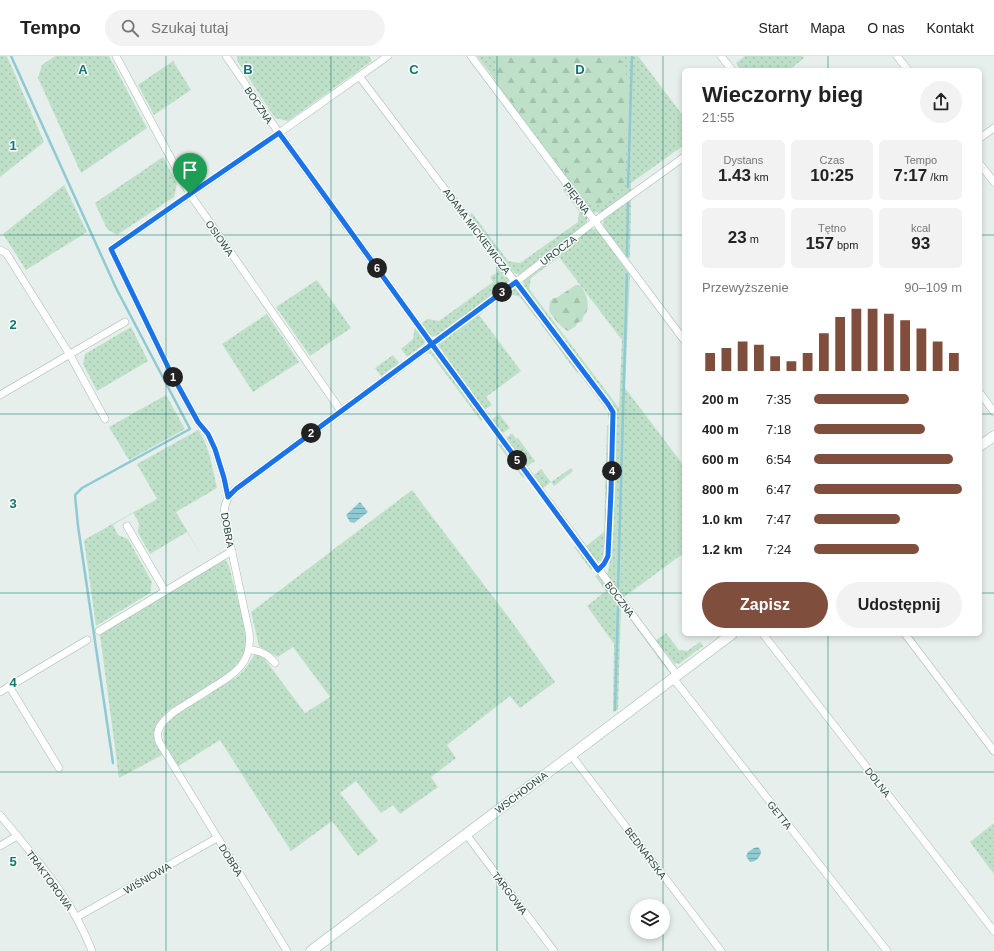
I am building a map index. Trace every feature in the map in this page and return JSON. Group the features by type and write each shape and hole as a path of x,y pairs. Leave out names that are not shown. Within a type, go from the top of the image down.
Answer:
{"street":[{"name":"OSIOWA","path":"116,56 190,194 341,411"},
{"name":"BOCZNA","path":"226,56 279,133 431,343 675,676"},
{"path":"228,497 215,449 208,434 198,422 170,371 111,249 388,56"},
{"name":"PIĘKNA","path":"471,56 682,337"},
{"path":"721,56 730,68"},
{"path":"897,56 906,68"},
{"name":"ADAMA MICKIEWICZA","path":"359,76 613,412 608,556 604,564 598,570"},
{"path":"982,137 994,128"},
{"name":"UROCZA","path":"431,343 516,282 595,221 682,158"},
{"path":"982,167 994,182"},
{"path":"0,250 8,256 70,354 105,419"},
{"path":"0,395 125,322"},
{"name":"DOBRA","path":"287,951 159,742 157,730 162,722 174,712 235,673 245,661 249,650 249,632 224,515 228,497 236,489 431,343"},
{"path":"982,396 994,412"},
{"path":"982,445 994,436"},
{"path":"127,526 165,591"},
{"path":"99,632 232,551"},
{"name":"WSCHODNIA","path":"311,951 729,636"},
{"name":"DOLNA","path":"765,636 994,931"},
{"path":"907,636 994,751"},
{"path":"0,692 87,640"},
{"path":"249,650 257,650 276,663"},
{"name":"GETTA","path":"675,676 887,951"},
{"path":"9,686 59,768"},
{"name":"BEDNARSKA","path":"571,755 721,951"},
{"name":"TRAKTOROWA","path":"0,815 60,890 77,917 92,951"},
{"name":"TARGOWA","path":"466,834 554,951"},
{"path":"0,846 17,836"},
{"name":"WIŚNIOWA","path":"77,917 217,838"}],"green space":[{"path":"0,56 7,56 44,142 0,177"},
{"path":"55,56 109,56 147,128 81,173 38,78 42,65"},
{"path":"237,56 369,56 372,61 288,121 275,118 237,60"},
{"path":"477,56 498,56 495,68 619,60 619,56 638,56 682,114 682,146 631,183 631,191 600,213 592,212 494,83 496,81"},
{"path":"498,56 619,56 628,80 625,187 601,205 589,204 496,82 499,76 495,68"},
{"path":"745,56 802,56 804,58 792,68 740,68 736,63"},
{"path":"173,61 191,90 154,115 138,85"},
{"path":"163,157 177,184 174,197 117,235 107,229 95,203"},
{"path":"64,185 87,232 26,270 3,234"},
{"path":"566,188 587,215 587,222 521,274 516,274 511,270 470,215 472,213 508,261 520,263 578,222 579,211 563,190"},
{"path":"631,199 630,258 624,257 603,228 603,222 605,218"},
{"path":"589,229 596,229 599,231 630,273 625,388 682,463 682,554 624,597 607,576 611,556 617,411 523,284 524,280","holes":["559,257 622,340 619,408 529,289 531,278"]},
{"path":"485,245 509,278 508,283 436,336 432,337 421,324 427,319 439,321 493,282 490,277 498,272 498,268 483,247"},
{"path":"317,280 351,328 310,356 276,307"},
{"path":"576,285 580,285 585,293 588,305 582,321 577,323 576,326 568,331 560,325 549,311 550,302 553,298 556,298"},
{"path":"515,289 539,318 537,319 519,296 507,294 493,304 492,303 510,290"},
{"path":"482,310 483,312 479,315 521,371 486,397 492,405 484,410 438,345 438,343"},
{"path":"267,314 299,362 253,392 222,344"},
{"path":"542,324 580,371 577,373"},
{"path":"131,327 148,361 97,391 83,364 85,354"},
{"path":"415,327 425,341 424,344 407,357 401,349 413,339"},
{"path":"430,349 483,419 481,421 431,354 427,353 383,386 382,384"},
{"path":"393,355 399,363 381,376 375,368"},
{"path":"166,395 185,429 129,460 109,427"},
{"path":"499,414 510,428 501,434 491,420"},
{"path":"607,425 610,425 608,518 604,553 601,561 597,561 585,547 604,532"},
{"path":"198,430 208,450 217,488 176,512 204,560 187,532 150,554 138,533 139,523 133,513 113,525 118,535 128,539 152,582 150,593 96,626 84,540 157,499 137,464"},
{"path":"512,433 516,439 518,438 535,461 526,467 505,439"},
{"path":"497,443 501,444 525,477 523,478"},
{"path":"571,468 573,471 554,486 551,482"},
{"path":"541,469 551,482 542,489 533,476"},
{"path":"412,490 512,622 555,682 520,708 510,696 447,745 456,758 431,777 438,787 400,814 393,805 381,813 356,781 340,793 378,841 358,856 332,821 291,851 220,740 177,767 167,749 163,737 166,725 171,718 238,676 245,669 255,654 264,658 305,713 330,697 293,647 278,657 259,646 251,612"},
{"path":"576,546 593,568 591,570 574,547"},
{"path":"224,560 229,566 246,629 247,644 244,654 227,673 202,691 169,710 163,716 156,726 155,731 156,742 162,755 119,778 100,635 218,561"},
{"path":"598,575 669,668 668,671 621,607 618,709 613,712 614,644 587,606 606,591 595,576"},
{"path":"666,633 679,650 687,651 700,642 703,646 679,664 675,664 656,640"},
{"path":"994,823 994,874 970,842"}],"water":[{"path":"360,502 368,512 354,523 350,522 346,515"},
{"path":"758,847 761,851 759,857 750,862 746,856 748,852"}],"waterway":[{"path":"11,56 116,288 190,429 82,488 75,495 78,526 113,763"},
{"path":"628,187 632,56"},
{"path":"627,256 628,203"},
{"path":"618,588 627,274"},
{"path":"615,710 618,606"}],"route":[{"path":"190,194 111,249 118,267 170,371 198,422 208,434 219,461 228,497 232,492 431,343 516,282 613,412 608,556 603,566 598,570 431,343 279,133 190,194"}]}
